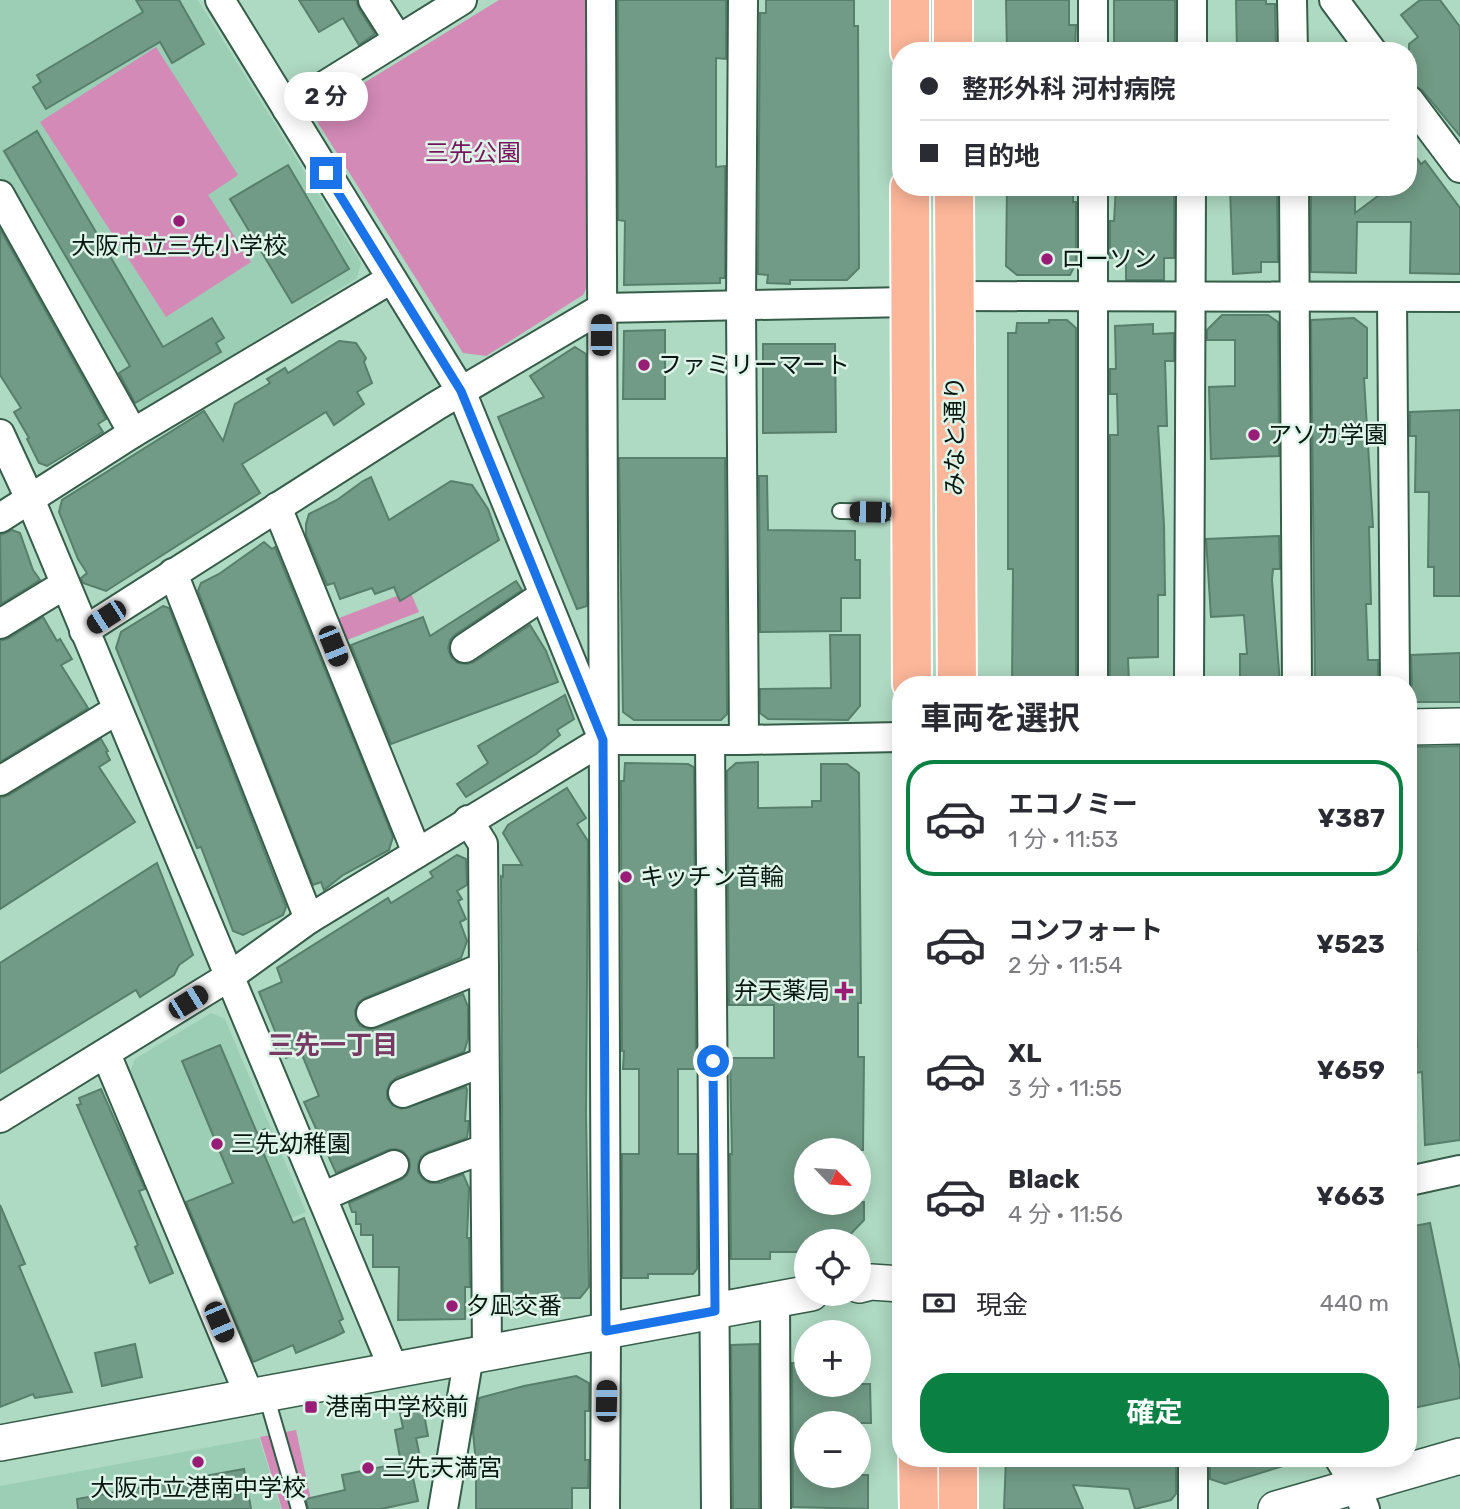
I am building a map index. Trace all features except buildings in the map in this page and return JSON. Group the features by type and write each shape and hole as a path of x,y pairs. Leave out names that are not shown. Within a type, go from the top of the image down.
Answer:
{"highway":[{"path":"910,0 910,42"},
{"path":"953,0 953,42"},
{"name":"みなと通り","path":"909,196 912,676"},
{"name":"みなと通り","path":"954,196 957,676"},
{"path":"918,1467 919,1509"},
{"path":"958,1467 958,1509"}],"street":[{"path":"220,0 461,391 603,740"},
{"path":"373,0 398,39"},
{"path":"601,0 605,1509"},
{"path":"743,0 741,305 744,740"},
{"path":"1093,0 1093,42"},
{"path":"1192,0 1192,42"},
{"path":"1292,0 1293,42"},
{"path":"1334,0 1365,42"},
{"path":"287,109 460,1"},
{"path":"1417,111 1460,168"},
{"path":"0,195 133,433"},
{"path":"1093,196 1093,676"},
{"path":"1189,676 1191,196"},
{"path":"1294,196 1297,676"},
{"path":"0,518 133,433 391,279"},
{"path":"954,296 1460,297"},
{"path":"1392,298 1395,676"},
{"path":"84,631 461,391 602,308 909,302"},
{"path":"0,434 30,499 394,1370"},
{"path":"277,507 417,853"},
{"path":"173,573 309,919"},
{"path":"0,624 64,585"},
{"path":"465,648 544,595"},
{"path":"564,642 603,627"},
{"path":"0,781 117,710"},
{"path":"1417,727 1460,726"},
{"path":"0,1118 230,976 309,919 603,740 892,737"},
{"path":"710,740 716,1509"},
{"path":"443,1509 478,1355 485,1149 482,844 468,820"},
{"path":"371,1013 484,967"},
{"path":"106,1054 258,1395"},
{"path":"403,1093 485,1062"},
{"path":"434,1167 485,1149"},
{"path":"322,1197 394,1165"},
{"path":"1417,1179 1460,1170"},
{"path":"871,1282 892,1283"},
{"path":"0,1443 794,1296"},
{"path":"775,1300 776,1509"},
{"path":"1276,1509 1353,1484 1460,1456"},
{"path":"1193,1467 1193,1509"}],"lane":[{"path":"840,511 910,512"},
{"path":"258,1395 299,1509"}],"shaded area":[{"name":"大阪市立三先小学校","path":"0,0 198,0 361,263 357,278 138,414 129,411 0,179"},
{"name":"三先幼稚園","path":"211,1013 225,1019 306,1212 203,1255 128,1076 135,1059"},
{"name":"大阪市立港南中学校","path":"259,1438 281,1509 0,1509 0,1486"}],"green space":[{"name":"三先公園","path":"499,0 586,0 589,283 583,295 486,356 463,353 318,123 320,110"},
{"path":"156,47 238,175 208,195 251,262 166,317 40,122"},
{"path":"410,591 419,612 347,640 339,618"},
{"path":"296,1430 313,1509 282,1509 260,1437"}],"place":[{"name":"大阪市立三先小学校","path":"179,221"},
{"name":"ローソン","path":"1047,259"},
{"name":"ファミリーマート","path":"644,365"},
{"name":"アソカ学園","path":"1254,435"},
{"name":"キッチン音輪","path":"626,877"},
{"name":"弁天薬局","path":"844,991"},
{"name":"三先幼稚園","path":"217,1144"},
{"name":"夕凪交番","path":"452,1306"},
{"name":"港南中学校前","path":"311,1407"},
{"name":"大阪市立港南中学校","path":"198,1462"},
{"name":"三先天満宮","path":"368,1468"}],"district":[{"name":"三先一丁目","path":"333,1045"}],"route":[{"path":"326,173 461,391 603,740 606,1331 715,1311 713,1061"}]}
